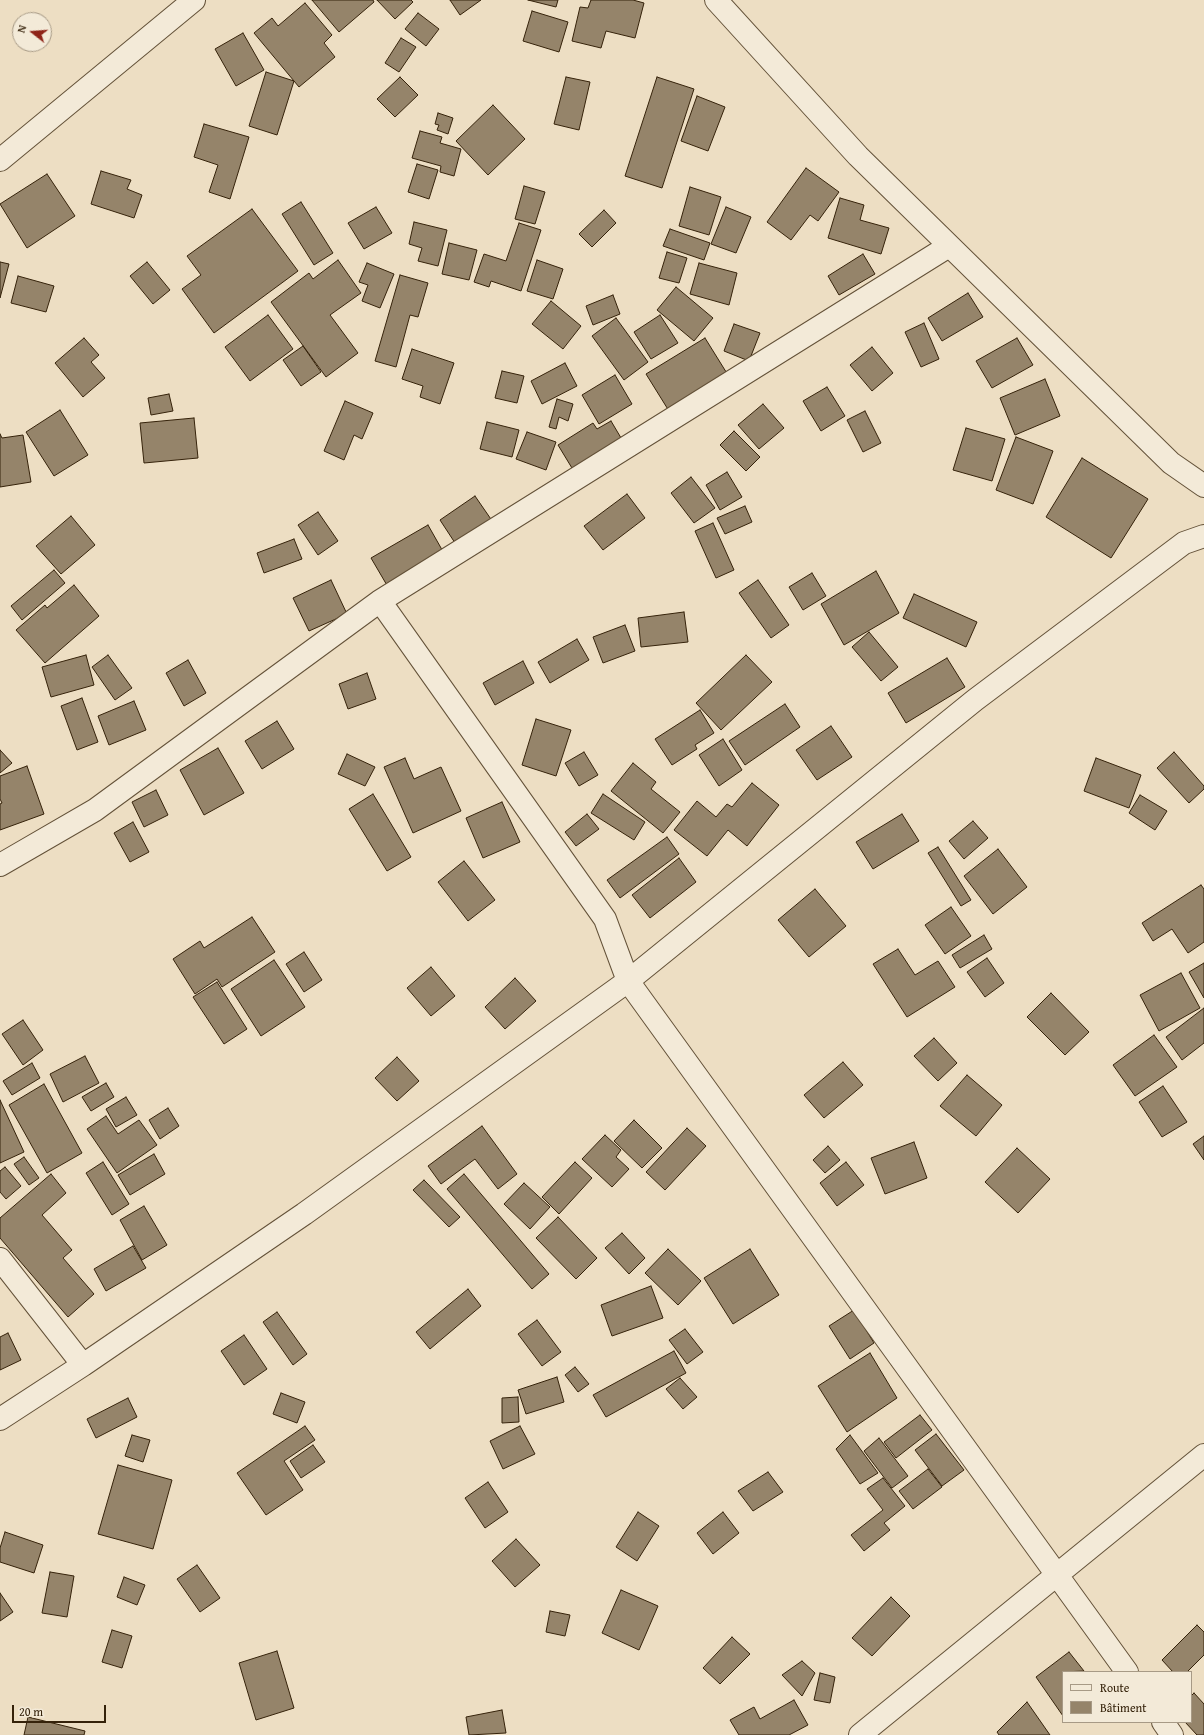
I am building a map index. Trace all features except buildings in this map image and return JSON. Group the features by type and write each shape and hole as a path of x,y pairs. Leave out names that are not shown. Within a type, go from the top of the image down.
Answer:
{"street":[{"path":"0,160 194,0"},
{"path":"716,0 858,156 1171,463 1204,486"},
{"path":"0,865 95,810 380,601 950,246"},
{"path":"0,1419 83,1365 304,1214 628,980 975,700 1184,543 1204,536"},
{"path":"380,601 604,919 628,980 1126,1671"},
{"path":"0,1259 83,1365"},
{"path":"860,1735 1204,1455"},
{"path":"1164,1723 1172,1735"}]}
